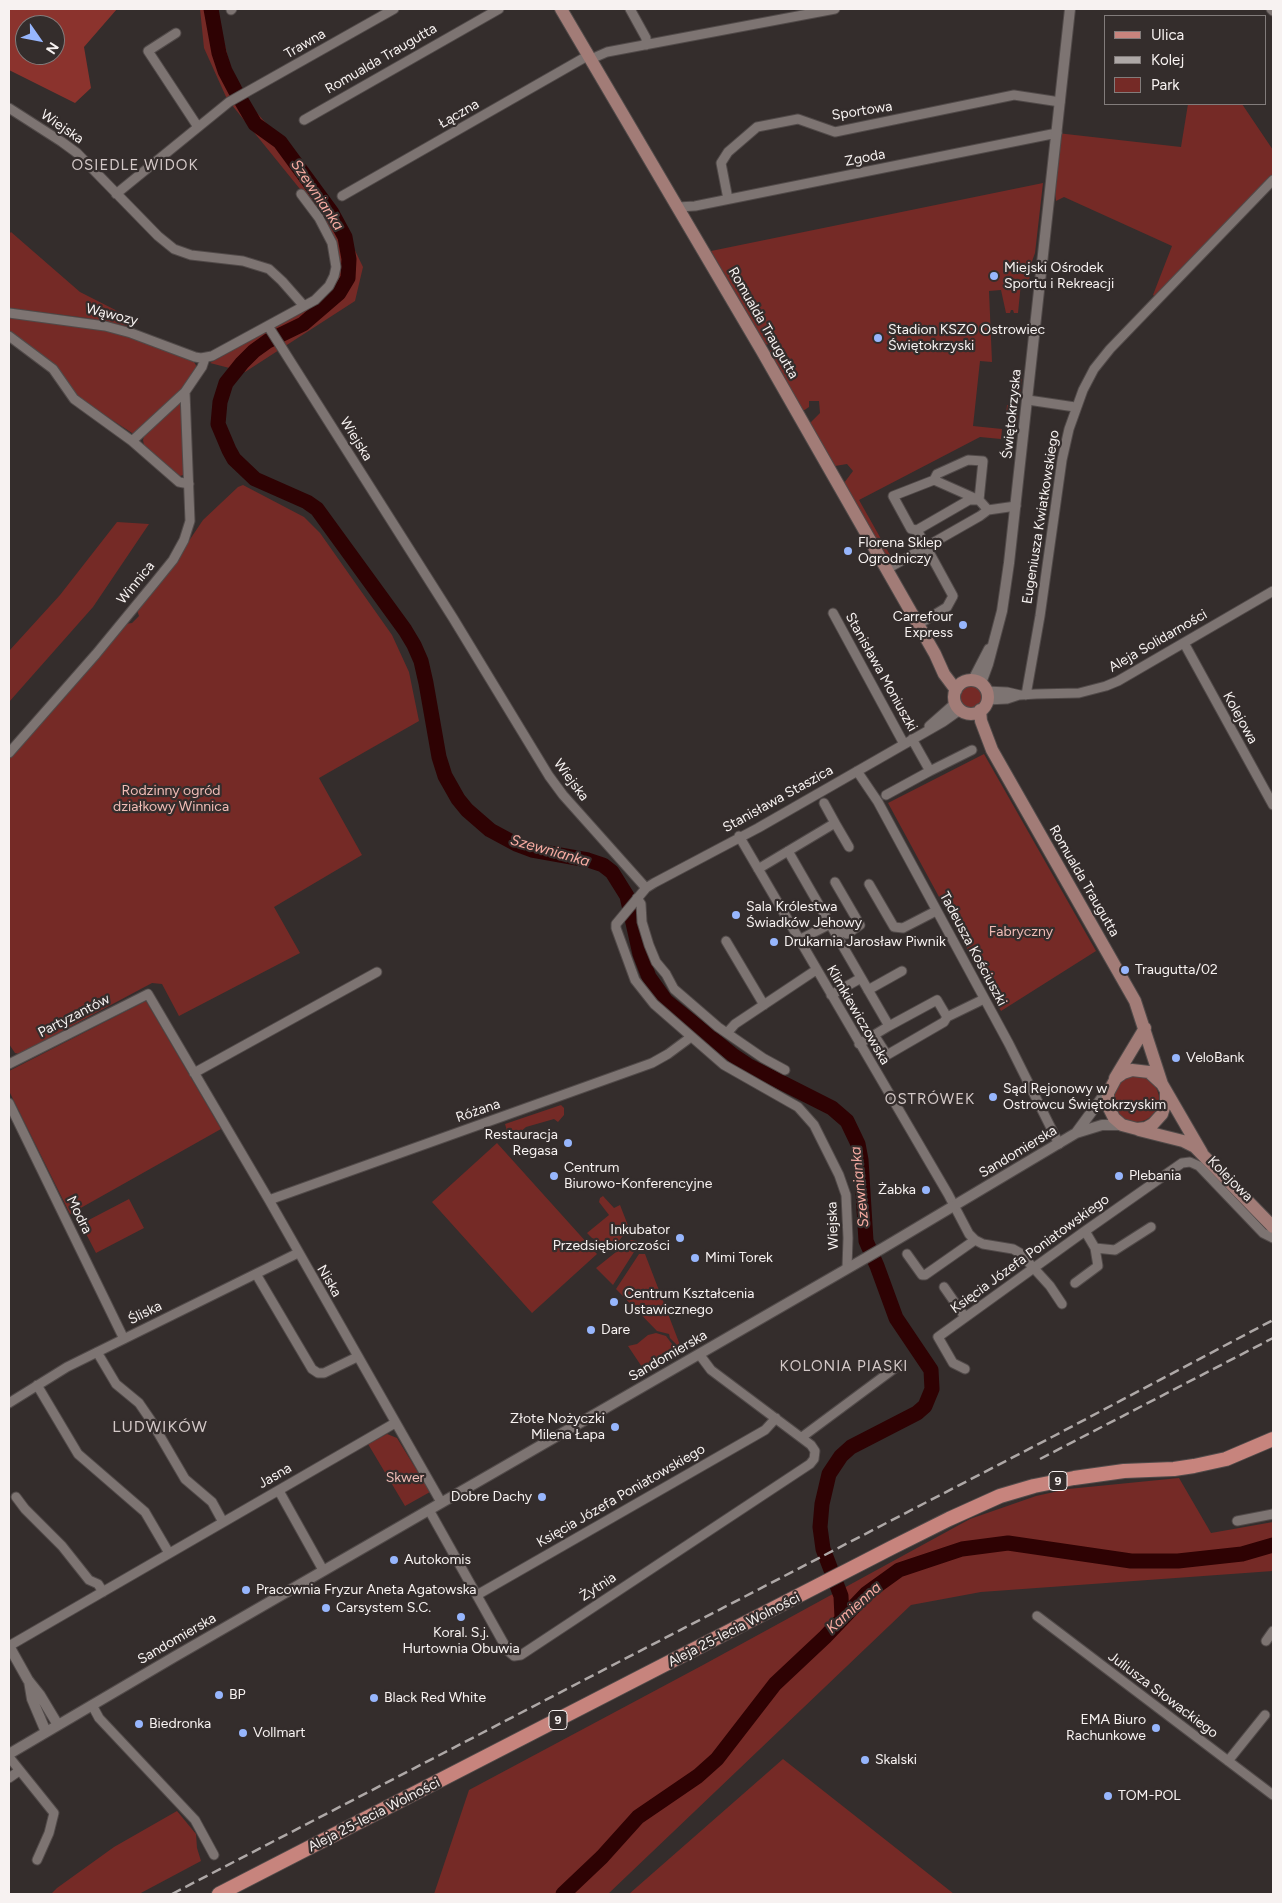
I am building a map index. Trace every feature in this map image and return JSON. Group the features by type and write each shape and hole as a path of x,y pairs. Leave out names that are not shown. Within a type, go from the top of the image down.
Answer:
{"main road":[{"name":"Romualda Traugutta","path":"561,9 678,207 935,654 971,696 992,750 1131,993 1139,1011 1164,1088"},
{"path":"1144,1028 1108,1093 1108,1106 1114,1118 1122,1125 1183,1140 1202,1153 1273,1227"},
{"path":"1112,1083 1123,1073 1136,1070 1149,1072 1164,1088 1202,1153"},
{"path":"1137,1129 1150,1126 1160,1118 1165,1107 1164,1088"},
{"name":"Aleja 25-lecia Wolności","path":"219,1894 949,1519 1000,1496 1034,1486 1074,1478 1116,1472 1194,1466 1226,1459 1273,1439"}],"street":[{"name":"Trawna","path":"198,127 229,102 394,9"},
{"name":"Romualda Traugutta","path":"304,120 498,9"},
{"path":"630,9 646,38 646,45"},
{"name":"Łączna","path":"342,196 590,57 607,52 835,9"},
{"name":"Świętokrzyska","path":"971,696 993,642 1003,602 1028,400 1070,9"},
{"path":"116,194 198,127 148,51 176,33"},
{"name":"Sportowa","path":"728,200 721,163 728,152 757,127 798,119 836,132 1014,95 1060,102"},
{"name":"Wiejska","path":"9,108 77,153 158,236 174,249 191,255 243,261 269,269 304,306"},
{"name":"Zgoda","path":"678,207 728,200 1057,133"},
{"name":"Eugeniusza Kwiatkowskiego","path":"1023,695 1040,616 1062,460 1075,407 1094,370 1110,349 1273,180"},
{"path":"132,441 185,392 202,367 205,358 315,300 329,286 336,266 332,244 319,218 301,194"},
{"name":"Wąwozy","path":"9,312 105,326 131,333 195,357 205,358"},
{"name":"Wiejska","path":"268,326 448,610 549,776 563,795 646,888 618,920 616,928 635,980 654,1004 724,1064 798,1107 814,1125 846,1195 847,1268"},
{"path":"9,336 53,369 74,399 132,441 178,482 189,484"},
{"name":"Winnica","path":"9,753 96,654 173,560 184,540 189,526 185,392"},
{"path":"1028,400 1075,407"},
{"path":"918,624 947,607 953,596 916,530 911,529 893,496 934,480 937,474 968,460 983,461 978,500"},
{"path":"934,480 978,500 988,510"},
{"path":"916,530 968,500 978,500"},
{"path":"887,569 988,510 1016,506"},
{"name":"Aleja Solidarności","path":"971,696 1007,699 1023,695 1079,693 1106,686 1184,644 1273,591"},
{"name":"Stanisława Moniuszki","path":"833,613 908,742 930,771"},
{"name":"Kolejowa","path":"1184,644 1273,805"},
{"name":"Stanisława Staszica","path":"646,888 739,836 758,828 908,742 971,696"},
{"path":"886,795 972,750"},
{"name":"Tadeusza Kościuszki","path":"857,770 878,802 1025,1074 1037,1104 1059,1144"},
{"path":"824,803 849,847"},
{"path":"758,869 835,823"},
{"name":"Klimkiewiczowska","path":"739,836 969,1234 975,1240"},
{"path":"788,851 889,1026"},
{"path":"830,924 847,934 860,925 835,882"},
{"path":"869,884 894,928 903,928 936,911"},
{"path":"637,898 641,904 642,922 656,962 674,988 727,1033 763,1058 785,1070"},
{"path":"799,940 830,924"},
{"path":"726,941 764,1005"},
{"path":"727,1033 735,1024 816,970"},
{"path":"194,1073 376,972"},
{"path":"868,990 902,972"},
{"path":"831,995 861,978"},
{"name":"Niska","path":"148,994 269,1200 298,1254 441,1502"},
{"name":"Partyzantów","path":"10,1061 148,994"},
{"path":"874,1035 887,1055 944,1022 947,1017 984,999"},
{"path":"860,1044 936,1000 947,1017"},
{"name":"Różana","path":"269,1200 652,1063 691,1037"},
{"name":"Sandomierska","path":"1076,1133 1112,1083"},
{"name":"Modra","path":"9,1103 124,1338"},
{"name":"Sandomierska","path":"9,1755 323,1570 883,1248 1076,1133 1102,1125 1122,1125"},
{"name":"Kolejowa","path":"1188,1162 1199,1166 1263,1233 1273,1238"},
{"name":"Księcia Józefa Poniatowskiego","path":"965,1369 953,1363 938,1337 1182,1163 1188,1162"},
{"path":"1096,1248 1115,1250 1151,1227"},
{"path":"1075,1283 1098,1266 1096,1248 1085,1231"},
{"path":"908,1254 922,1275 925,1276 975,1240 988,1246 1013,1249 1020,1253 1034,1267 1062,1304"},
{"name":"Śliska","path":"9,1403 68,1366 298,1254"},
{"path":"256,1274 312,1369 324,1374 358,1357"},
{"path":"944,1287 965,1317"},
{"path":"97,1352 116,1384 139,1403 185,1479 212,1502 222,1522"},
{"path":"699,1354 711,1370 802,1437 899,1364"},
{"path":"37,1385 78,1454 144,1512 168,1553"},
{"name":"Księcia Józefa Poniatowskiego","path":"477,1595 765,1430 776,1418"},
{"name":"Jasna","path":"9,1646 396,1423"},
{"name":"Żytnia","path":"428,1510 508,1650 514,1656 521,1654 810,1464 816,1456 815,1451 802,1437"},
{"path":"279,1491 323,1570"},
{"path":"16,1497 24,1509 62,1546 89,1580 98,1584 103,1592"},
{"path":"1238,1521 1273,1514"},
{"name":"Juliusza Słowackiego","path":"1037,1616 1273,1795"},
{"path":"1266,1641 1273,1631"},
{"path":"9,1646 28,1680 40,1694 58,1725"},
{"path":"28,1680 32,1698 46,1732"},
{"path":"92,1705 99,1718 195,1820 214,1855"},
{"path":"1228,1761 1265,1715"},
{"path":"9,1755 19,1771 54,1813 49,1833 37,1860"},
{"path":"9,1778 19,1771"}],"green space":[{"path":"200,9 216,9 232,74 249,104 302,164 332,203 363,267 355,301 245,372 210,363 301,312 338,269 321,215 227,99 204,48"},
{"path":"1188,105 1243,105 1273,150 1273,180 1158,299 1153,295 1172,246 1064,197 1056,201 1053,175 1057,133 1181,147"},
{"name":"Stadion KSZO Ostrowiec Świętokrzyski","path":"1043,183 1035,253 1031,264 1029,282 1021,283 1018,313 1014,313 1011,310 1010,313 1006,313 1001,290 989,291 992,362 980,361 973,426 1002,429 1001,439 980,437 859,500 894,562 890,562 844,483 853,471 847,464 835,466 810,423 820,413 819,401 809,401 809,407 803,411 769,352 772,349 769,344 765,345 711,251"},
{"path":"11,232 80,292 139,322 133,327 87,318 9,308 9,234"},
{"path":"9,316 97,328 135,338 194,362 197,367 177,396 135,433 132,433 71,393 66,384 9,333"},
{"path":"1016,377 1022,378 1018,407 1010,406 1010,412 1018,413 1016,431 1010,430 1012,415 1006,414 1007,405 1013,405"},
{"path":"178,403 182,404 186,474 180,476 144,445 143,440 144,436"},
{"name":"Rodzinny ogród działkowy Winnica","path":"243,485 304,517 320,533 392,635 409,672 419,721 319,778 362,855 274,907 300,953 179,1016 162,984 152,983 19,1054 15,1053 9,1044 9,757 125,624 132,623 139,616 137,610 168,572 203,520 238,487"},
{"path":"117,522 149,524 93,607 9,702 9,651 60,595"},
{"path":"971,686 979,689 982,697 979,705 971,708 963,705 960,697 963,689"},
{"name":"Fabryczny","path":"984,754 1096,951 1001,1011 888,803"},
{"path":"146,1001 221,1129 70,1214 9,1091 9,1071"},
{"path":"1136,1076 1149,1080 1155,1086 1159,1099 1155,1112 1149,1118 1136,1122 1123,1118 1117,1112 1113,1099 1117,1086 1123,1080"},
{"path":"561,1105 564,1108 564,1115 558,1122 554,1119 526,1127 510,1141 505,1124"},
{"path":"497,1143 597,1254 532,1313 432,1202"},
{"path":"603,1196 614,1208 620,1205 629,1228 618,1242 609,1244 592,1238 587,1233 609,1215 599,1202"},
{"path":"129,1199 144,1228 96,1253 81,1224"},
{"path":"631,1240 637,1241 634,1252 613,1285 596,1268"},
{"path":"639,1254 645,1254 680,1345 678,1346 670,1338 669,1334 657,1331 616,1289"},
{"path":"656,1333 666,1336 675,1348 642,1367 628,1346 637,1344 648,1335"},
{"name":"Skwer","path":"387,1434 397,1438 430,1492 405,1506 368,1444"},
{"path":"1179,1478 1211,1533 1273,1522 1273,1571 981,1592 911,1605 608,1894 434,1894 469,1790 970,1519 1036,1496 1068,1489"},
{"path":"783,1759 887,1841 954,1894 629,1894"},
{"path":"177,1811 196,1834 197,1848 201,1861 139,1894 51,1894 114,1847"}],"shaded area":[{"path":"9,9 117,9 84,47 91,88 75,103 9,70"}],"waterway":[{"name":"Szewnianka","path":"211,9 219,53 225,71 235,90 255,124 280,142 332,213 345,237 349,259 348,278 339,293 303,324 268,341 254,351 226,383 220,402 218,424 234,459 255,479 307,502 317,509 405,630 421,661 439,757 445,776 458,799 467,810 490,830 516,844 532,850 588,860 603,865 612,872 627,896 640,954 649,977 666,1001 749,1066 832,1108 847,1121 858,1144 861,1160 866,1241 896,1318 931,1370 932,1389 925,1406 917,1413 851,1447 841,1456 829,1474 822,1504 820,1527 823,1549 841,1596 842,1618"},
{"name":"Kamienna","path":"563,1894 602,1857 638,1817 698,1776 717,1759 775,1684 825,1637 867,1593 899,1570 962,1549 1008,1543 1131,1561 1178,1561 1242,1554 1273,1545"}],"railway":[{"path":"172,1894 1052,1437 1273,1320"},
{"path":"1040,1459 1273,1338"}],"place":[{"name":"Miejski Ośrodek Sportu i Rekreacji","path":"994,276"},
{"name":"Stadion KSZO Ostrowiec Świętokrzyski","path":"878,338"},
{"name":"Florena Sklep Ogrodniczy","path":"848,551"},
{"name":"Carrefour Express","path":"963,625"},
{"name":"Sala Królestwa Świadków Jehowy","path":"736,915"},
{"name":"Drukarnia Jarosław Piwnik","path":"774,942"},
{"name":"Traugutta/02","path":"1125,970"},
{"name":"VeloBank","path":"1176,1058"},
{"name":"Sąd Rejonowy w Ostrowcu Świętokrzyskim","path":"993,1097"},
{"name":"Restauracja Regasa","path":"568,1143"},
{"name":"Centrum Biurowo-Konferencyjne","path":"554,1176"},
{"name":"Plebania","path":"1119,1176"},
{"name":"Żabka","path":"926,1190"},
{"name":"Inkubator Przedsiębiorczości","path":"680,1238"},
{"name":"Mimi Torek","path":"695,1258"},
{"name":"Centrum Kształcenia Ustawicznego","path":"614,1302"},
{"name":"Dare","path":"591,1330"},
{"name":"Złote Nożyczki Milena Łapa","path":"615,1427"},
{"name":"Dobre Dachy","path":"542,1497"},
{"name":"Autokomis","path":"394,1560"},
{"name":"Pracownia Fryzur Aneta Agatowska","path":"246,1590"},
{"name":"Carsystem S.C.","path":"326,1608"},
{"name":"Koral. S.j. Hurtownia Obuwia","path":"461,1617"},
{"name":"BP","path":"219,1695"},
{"name":"Black Red White","path":"374,1698"},
{"name":"Biedronka","path":"139,1724"},
{"name":"EMA Biuro Rachunkowe","path":"1156,1728"},
{"name":"Vollmart","path":"243,1733"},
{"name":"Skalski","path":"865,1760"},
{"name":"TOM-POL","path":"1108,1796"}],"district":[{"name":"OSIEDLE WIDOK","path":"135,166"},
{"name":"OSTRÓWEK","path":"930,1100"},
{"name":"KOLONIA PIASKI","path":"844,1367"},
{"name":"LUDWIKÓW","path":"160,1427"}]}
